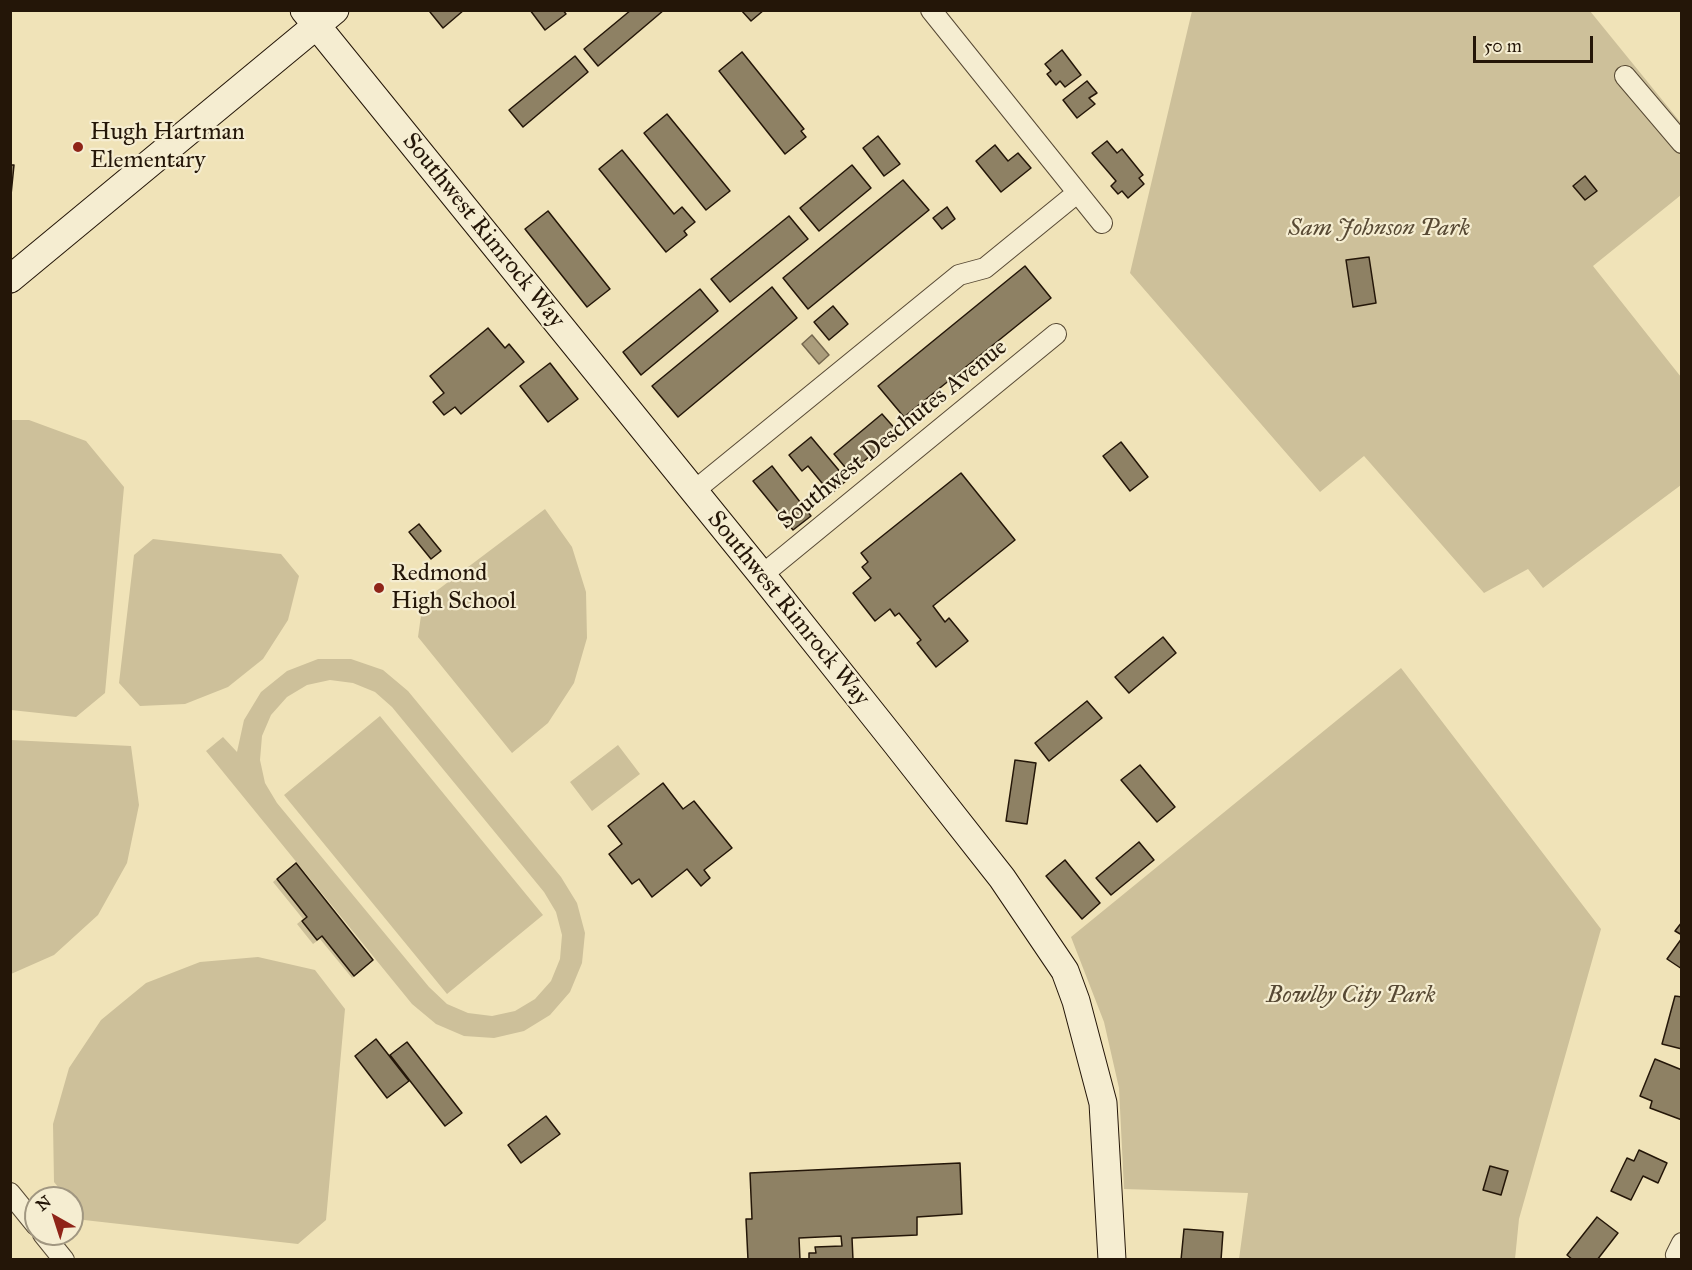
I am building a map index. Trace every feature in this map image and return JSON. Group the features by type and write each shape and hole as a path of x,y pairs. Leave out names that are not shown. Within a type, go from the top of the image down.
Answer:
{"main road":[{"path":"10,279 318,16"},
{"name":"Southwest Rimrock Way","path":"318,16 1002,878 1065,971 1076,1001 1103,1103 1112,1260"}],"street":[{"path":"931,10 1102,223"},
{"path":"1625,76 1682,143"},
{"path":"694,491 959,275 985,268 1077,193"},
{"name":"Southwest Deschutes Avenue","path":"762,575 1056,334"},
{"path":"10,1193 24,1210"},
{"path":"1680,1260 1676,1255 1682,1243"},
{"path":"53,1246 64,1260"}],"green space":[{"name":"Sam Johnson Park","path":"1192,11 1590,11 1681,123 1681,195 1593,266 1681,377 1681,485 1543,588 1528,569 1484,593 1364,456 1320,492 1130,273"},
{"path":"11,420 29,420 86,441 124,487 105,693 76,717 11,710"},
{"path":"545,509 572,547 586,592 587,638 574,683 548,723 512,753 418,637 423,601"},
{"path":"153,539 281,554 299,576 288,620 263,659 228,687 185,704 140,706 119,683 134,555"},
{"path":"318,659 351,659 383,670 408,691 561,877 577,903 585,933 582,963 570,992 550,1015 524,1031 494,1038 464,1036 436,1024 412,1004 206,751 223,737 237,752 244,720 261,692 287,671","holes":["330,680 353,683 375,692 392,707 544,892 556,912 562,935 560,959 551,981 535,999 515,1011 492,1016 468,1013 447,1004 429,987 277,803 265,783 260,760 262,736 271,715 287,697 307,685"]},
{"name":"Bowlby City Park","path":"1401,668 1601,929 1519,1219 1515,1259 1239,1259 1248,1193 1124,1189 1119,1088 1104,1022 1071,937"},
{"path":"380,716 543,915 447,994 284,795"},
{"path":"11,740 131,746 139,805 127,863 98,915 54,955 11,974"},
{"path":"618,745 640,774 592,811 570,782"},
{"path":"294,864 374,960 352,978 320,939 313,944 297,924 303,919 273,882"},
{"path":"258,957 315,970 345,1009 326,1220 298,1244 84,1220 84,1186 57,1186 54,1182 53,1124 69,1068 101,1020 146,983 200,962"}],"shaded area":[{"path":"812,335 829,355 819,364 802,344"}],"building":[{"path":"432,10 464,10 443,28 430,12"},
{"path":"530,10 563,10 566,14 545,30"},
{"path":"631,10 664,10 598,66 584,49"},
{"path":"741,10 764,10 751,21"},
{"path":"1062,50 1081,75 1065,87 1060,81 1056,85 1047,74 1051,71 1045,64"},
{"path":"742,52 804,129 801,131 806,137 785,154 719,71"},
{"path":"575,56 588,72 523,127 509,110"},
{"path":"1087,81 1097,93 1089,98 1095,104 1077,118 1063,100"},
{"path":"667,114 730,191 706,210 644,133"},
{"path":"878,136 900,164 884,176 863,148"},
{"path":"1107,141 1117,153 1122,149 1143,175 1139,178 1144,184 1128,198 1122,191 1118,194 1111,186 1116,181 1092,153"},
{"path":"995,145 1008,161 1018,153 1031,168 1001,192 976,161"},
{"path":"622,150 674,214 682,207 695,222 684,231 687,235 666,252 599,169"},
{"path":"10,165 14,165 11,195 10,195"},
{"path":"852,165 871,188 819,231 800,208"},
{"path":"1585,176 1597,191 1585,200 1573,186"},
{"path":"903,180 929,210 808,309 783,278"},
{"path":"947,207 955,219 942,229 933,218"},
{"path":"548,211 610,289 587,307 525,229"},
{"path":"789,216 808,239 730,302 711,279"},
{"path":"1369,257 1376,303 1353,307 1346,260"},
{"path":"1025,266 1051,298 904,417 878,386"},
{"path":"772,287 797,318 678,417 652,386"},
{"path":"700,289 718,311 641,375 623,352"},
{"path":"833,306 848,324 829,340 814,322"},
{"path":"488,328 505,348 509,344 524,362 461,414 455,407 444,415 433,402 444,393 430,376"},
{"path":"550,363 578,399 548,422 520,386"},
{"path":"882,414 898,432 850,473 834,454"},
{"path":"811,437 847,480 831,494 808,466 802,471 789,455"},
{"path":"1121,442 1148,477 1130,491 1103,456"},
{"path":"772,466 811,516 793,530 753,481"},
{"path":"961,473 1015,540 933,606 945,622 949,618 968,641 936,667 917,643 921,640 899,613 895,616 890,609 875,621 853,593 871,578 862,567 868,562 861,553"},
{"path":"419,524 441,551 431,559 409,532"},
{"path":"1163,637 1176,653 1129,693 1115,677"},
{"path":"1087,701 1102,718 1049,761 1035,743"},
{"path":"1015,760 1036,763 1027,824 1006,821"},
{"path":"1140,765 1175,807 1157,822 1121,780"},
{"path":"663,783 683,809 694,801 732,848 704,870 710,878 701,886 687,869 652,897 639,879 632,884 609,854 622,844 608,826"},
{"path":"1139,842 1154,860 1111,895 1096,878"},
{"path":"1065,860 1100,903 1082,919 1046,876"},
{"path":"296,863 373,960 354,976 322,936 317,940 302,921 307,917 277,879"},
{"path":"1682,922 1682,935 1675,931"},
{"path":"1682,938 1682,969 1667,959"},
{"path":"1675,996 1682,997 1682,1049 1662,1044"},
{"path":"376,1039 409,1081 387,1098 355,1056"},
{"path":"407,1042 462,1113 445,1126 390,1055"},
{"path":"1655,1059 1682,1070 1682,1120 1650,1108 1652,1101 1640,1096"},
{"path":"546,1116 560,1134 521,1163 508,1145"},
{"path":"1639,1150 1667,1163 1658,1183 1643,1176 1631,1200 1611,1191 1627,1158 1634,1161"},
{"path":"960,1163 962,1214 917,1217 917,1235 852,1238 853,1260 809,1260 809,1253 816,1253 815,1247 842,1246 841,1236 799,1238 800,1260 748,1260 746,1219 752,1219 750,1173"},
{"path":"1490,1166 1508,1171 1501,1195 1483,1190"},
{"path":"1597,1217 1618,1233 1597,1260 1573,1260 1567,1255"},
{"path":"1184,1229 1223,1232 1221,1260 1181,1260"}],"place":[{"name":"Hugh Hartman Elementary","path":"78,147"},
{"name":"Redmond High School","path":"379,588"}]}
